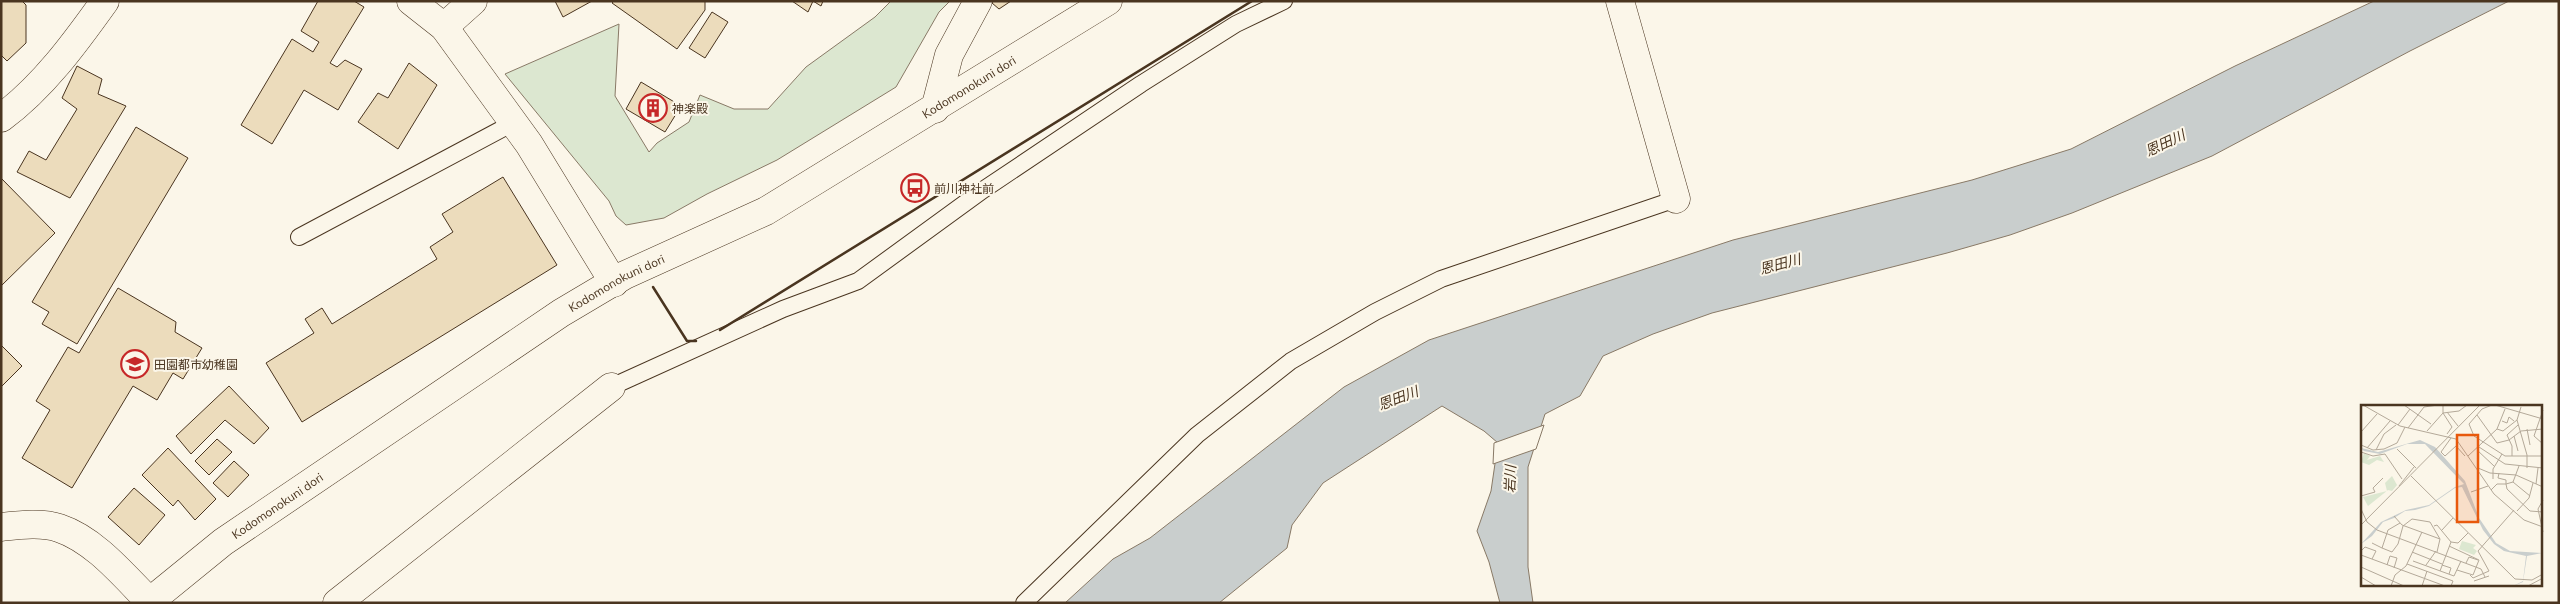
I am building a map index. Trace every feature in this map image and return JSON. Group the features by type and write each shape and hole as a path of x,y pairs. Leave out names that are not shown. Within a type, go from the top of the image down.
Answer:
{"street":[{"path":"1,118 24,101 83,33 105,1"},
{"path":"411,1 444,27 529,144 614,283"},
{"path":"444,27 473,1"},
{"path":"935,109 949,55 978,1"},
{"name":"Kodomonokuni dori","path":"149,602 248,525 561,312 625,276 766,211 935,109 1108,1"},
{"path":"1620,1 1676,199"},
{"path":"338,603 611,387"},
{"path":"1,528 22,525 59,528 82,540 110,563 149,602"}],"lane":[{"path":"611,387 783,309 858,281 983,190 1141,84 1236,24 1284,1"},
{"path":"299,237 513,123"},
{"path":"1024,603 1197,435 1291,361 1375,312 1441,279 1676,199"}],"green space":[{"path":"891,1 950,1 939,12 896,87 777,160 707,194 664,218 626,225 616,216 609,201 505,74 619,24 615,96 649,152 657,143 689,122 700,95 734,109 768,109 806,67 875,17"}],"water":[{"path":"2374,1 2509,1 2212,156 2072,213 2010,235 1947,253 1712,313 1653,334 1603,356 1580,396 1545,414 1528,467 1528,567 1533,603 1500,603 1489,562 1477,531 1491,491 1498,443 1484,431 1442,406 1323,483 1292,525 1287,548 1219,603 1065,603 1113,559 1150,538 1344,387 1429,340 1733,240 1972,180 2071,149 2235,66"}],"pier":[{"path":"1544,425 1536,449 1493,464 1494,443"}],"building":[{"path":"1,1 22,1 26,5 26,43 7,61 1,55"},
{"path":"318,1 354,1 364,7 330,63 337,67 345,60 362,69 338,110 304,90 272,144 241,125 292,39 313,52 319,42 301,31"},
{"path":"555,1 592,1 563,17"},
{"path":"614,1 705,1 705,10 677,49 612,3"},
{"path":"792,1 813,1 808,12"},
{"path":"813,1 823,1 821,6"},
{"path":"993,1 1011,1 999,9 992,3"},
{"path":"712,12 728,22 705,58 689,48"},
{"path":"409,63 437,85 398,149 358,122 378,93 388,98"},
{"path":"77,66 102,79 98,94 126,106 70,198 17,172 29,151 46,160 77,109 62,98"},
{"name":"神楽殿","path":"641,82 681,106 665,132 626,109"},
{"path":"136,127 188,158 77,344 42,324 49,312 32,302"},
{"path":"503,177 557,265 302,422 266,363 314,333 305,319 322,308 332,324 437,259 430,247 453,232 442,214"},
{"path":"1,178 55,233 1,286"},
{"path":"118,288 176,322 175,332 202,348 183,379 173,373 157,400 133,386 72,488 22,458 50,410 36,401 68,347 79,353"},
{"path":"1,345 22,366 1,387"},
{"path":"229,386 269,428 254,444 225,420 191,454 176,436"},
{"path":"217,439 232,452 209,475 195,461"},
{"path":"168,448 216,499 195,520 178,500 173,506 142,475"},
{"path":"234,461 249,475 228,497 213,483"},
{"path":"134,488 165,515 139,545 108,517"}],"wall":[{"path":"720,330 1252,1"},
{"path":"653,287 687,341 696,341"}],"place":[{"name":"神楽殿","path":"653,108"},
{"name":"前川神社前","path":"915,188"},
{"name":"田園都市幼稚園","path":"135,364"}],"water label":[{"name":"恩田川","path":"2165,143"},
{"name":"恩田川","path":"1780,264"},
{"name":"恩田川","path":"1398,398"},
{"name":"岩川","path":"1510,479"}]}
